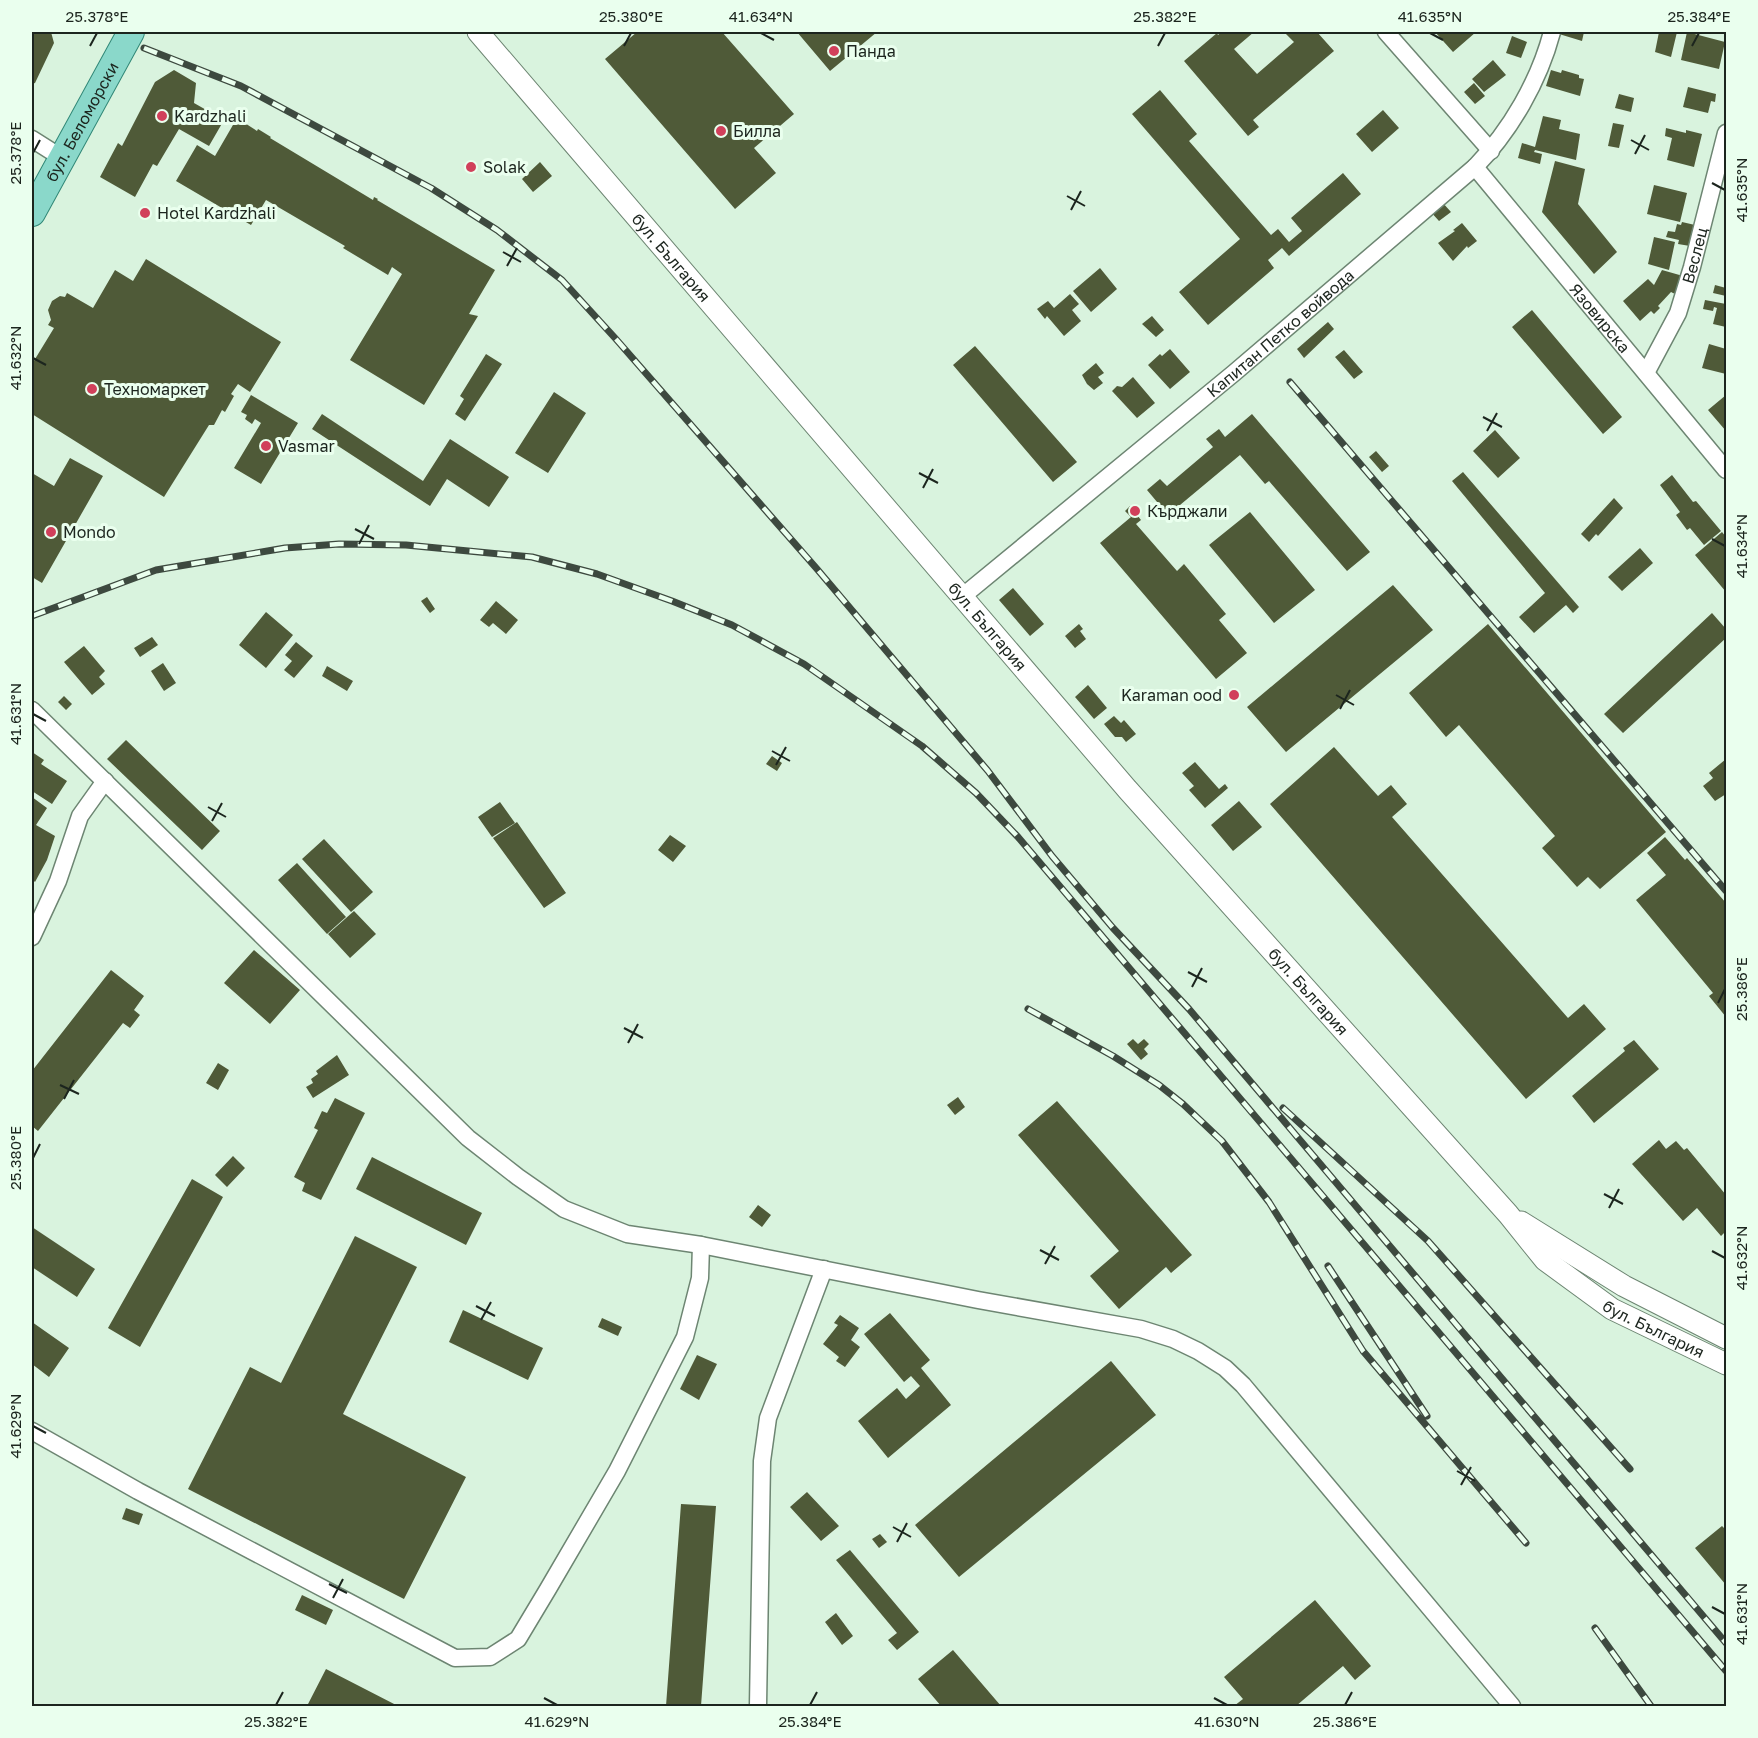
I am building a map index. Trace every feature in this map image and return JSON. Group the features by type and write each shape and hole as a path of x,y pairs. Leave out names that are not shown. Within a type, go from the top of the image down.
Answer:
{"main road":[{"name":"бул. Беломорски","path":"32,213 131,32"}],"street":[{"name":"бул. България","path":"478,32 1127,789 1508,1214 1545,1260 1612,1309 1726,1364"},
{"path":"1386,32 1491,151"},
{"name":"Капитан Петко войвода","path":"963,596 1234,373 1475,167 1491,151 1527,96 1552,32"},
{"name":"Веслец","path":"1646,373 1678,313 1726,133"},
{"path":"32,140 62,158"},
{"name":"Язовирска","path":"1475,167 1726,470"},
{"path":"32,710 468,1138 518,1178 564,1209 627,1234 701,1245 1141,1329 1173,1339 1225,1368 1243,1385 1512,1707"},
{"path":"32,937 58,881 80,816 105,781"},
{"name":"бул. България","path":"1508,1214 1624,1287 1726,1338"},
{"path":"32,1431 138,1491 455,1658 490,1657 518,1640 617,1471 656,1396 685,1337 700,1278 701,1245"},
{"path":"758,1707 762,1461 768,1418 824,1269"}],"building":[{"path":"32,32 51,32 54,43 35,83 32,84"},
{"name":"Билла","path":"637,32 722,32 794,114 754,148 776,173 735,209 605,59"},
{"name":"Панда","path":"797,32 877,32 830,71"},
{"path":"1221,32 1254,32 1234,49 1257,74 1294,42 1284,32 1317,32 1334,51 1253,120 1259,127 1248,136 1184,61"},
{"path":"1435,32 1476,32 1453,52"},
{"path":"1560,32 1584,32 1582,41 1559,34"},
{"path":"1659,32 1677,32 1671,57 1655,52"},
{"path":"1687,32 1725,42 1719,69 1681,60"},
{"path":"1512,36 1527,42 1521,58 1506,53"},
{"path":"1493,60 1506,75 1484,92 1472,79"},
{"path":"174,70 196,83 194,103 224,120 209,146 179,129 157,166 153,164 135,197 100,177 118,143 122,146 155,82"},
{"path":"1551,70 1561,73 1562,70 1579,75 1579,78 1584,79 1580,96 1546,86"},
{"path":"1474,83 1485,96 1475,104 1464,92"},
{"path":"1688,87 1716,94 1715,102 1711,101 1708,113 1683,107"},
{"path":"1160,90 1197,134 1189,141 1271,235 1278,229 1289,242 1302,231 1291,218 1343,173 1361,194 1289,256 1282,248 1268,260 1274,268 1208,325 1179,292 1240,239 1132,114"},
{"path":"1619,94 1634,98 1631,112 1615,108"},
{"path":"1383,110 1399,128 1372,152 1356,134"},
{"path":"1543,116 1561,120 1559,129 1580,134 1576,160 1535,150 1534,152 1542,154 1540,164 1518,158 1522,143 1535,147"},
{"path":"237,118 495,270 469,314 478,316 424,405 350,360 402,274 392,267 388,275 343,248 345,246 266,200 251,225 176,181 197,145 215,156"},
{"path":"1613,123 1624,125 1619,148 1608,146"},
{"path":"1666,128 1702,134 1694,167 1667,160 1672,138 1665,136"},
{"path":"1555,161 1585,169 1578,204 1617,252 1594,274 1542,212"},
{"path":"540,162 552,176 533,192 522,179"},
{"path":"1654,185 1687,193 1680,222 1647,214"},
{"path":"1442,202 1451,212 1439,221 1430,211"},
{"path":"1682,222 1695,225 1690,246 1678,244 1679,240 1666,237 1668,231 1675,232 1677,224 1681,225"},
{"path":"1462,223 1477,241 1468,248 1467,246 1453,261 1438,243"},
{"path":"1654,237 1675,242 1669,270 1648,264"},
{"path":"146,259 281,342 250,392 238,384 231,394 234,396 225,412 222,410 214,425 209,425 164,497 32,414 32,364 54,328 48,325 51,320 48,310 52,301 60,296 65,297 67,293 93,308 115,270 133,281"},
{"path":"1100,268 1117,289 1091,312 1073,291"},
{"path":"1662,270 1683,276 1677,295 1671,292 1654,314 1651,311 1640,321 1623,301 1648,279 1654,285"},
{"path":"1715,285 1726,288 1726,296 1713,293"},
{"path":"1070,294 1079,304 1072,310 1081,321 1064,336 1047,316 1045,319 1037,309 1048,301 1054,308"},
{"path":"1705,300 1726,304 1726,327 1713,324 1717,308 1714,307 1713,311 1703,309"},
{"path":"1532,310 1622,417 1603,434 1512,327"},
{"path":"1152,316 1164,330 1156,337 1142,324"},
{"path":"1328,322 1334,329 1304,358 1297,349"},
{"path":"1709,344 1726,349 1726,374 1702,368"},
{"path":"975,346 1077,462 1053,482 953,365"},
{"path":"1170,349 1190,372 1170,389 1148,365 1160,354 1162,356"},
{"path":"1344,350 1363,372 1354,379 1335,357"},
{"path":"486,354 502,364 465,421 455,414 464,399 460,396"},
{"path":"1096,363 1104,373 1098,377 1103,383 1094,390 1082,375"},
{"path":"1133,377 1155,403 1137,418 1112,391 1117,386 1122,387"},
{"path":"554,392 586,413 548,473 515,453"},
{"name":"Vasmar","path":"251,395 298,423 261,484 234,468 261,423 255,419 252,424 245,419 247,415 241,412"},
{"path":"1726,395 1726,431 1708,410"},
{"path":"322,414 423,481 450,439 509,477 489,507 447,479 430,506 312,429"},
{"path":"1252,414 1370,552 1347,571 1269,481 1265,484 1240,455 1168,515 1147,490 1160,479 1167,486 1213,447 1206,439 1219,429 1225,437"},
{"path":"1495,430 1520,458 1498,478 1473,451"},
{"path":"1376,451 1389,466 1382,472 1369,457"},
{"name":"Mondo","path":"70,458 103,476 42,583 32,577 32,473 54,486"},
{"path":"1463,472 1579,607 1573,613 1566,605 1534,633 1519,617 1545,593 1452,481"},
{"path":"1672,475 1693,502 1696,501 1721,531 1704,545 1690,528 1687,530 1676,515 1680,512 1660,485"},
{"path":"1614,498 1623,508 1598,536 1596,534 1589,542 1581,534"},
{"path":"1130,506 1141,520 1136,524 1177,571 1184,564 1226,614 1219,620 1247,653 1216,679 1100,543 1131,517 1125,511"},
{"path":"1250,512 1315,590 1274,623 1209,545"},
{"path":"1722,532 1726,537 1726,592 1695,555"},
{"path":"1640,548 1653,563 1622,591 1608,577"},
{"path":"1393,585 1433,630 1286,752 1247,707"},
{"path":"1013,588 1044,624 1030,636 999,600"},
{"path":"427,597 435,609 430,613 421,601"},
{"path":"496,601 518,620 506,634 493,623 489,627 480,620"},
{"path":"266,612 293,635 266,668 239,645"},
{"path":"1712,613 1726,629 1726,638 1623,733 1604,714"},
{"path":"1079,624 1083,629 1080,631 1086,639 1075,648 1065,636"},
{"path":"1488,624 1666,832 1600,889 1588,877 1577,887 1542,848 1555,836 1459,725 1446,737 1409,693"},
{"path":"152,637 158,645 140,657 134,648"},
{"path":"296,642 313,656 294,678 284,670 292,661 285,655"},
{"path":"84,646 105,671 99,677 105,684 92,695 64,662"},
{"path":"163,663 176,683 164,691 151,671"},
{"path":"327,666 353,681 347,691 322,676"},
{"path":"1088,685 1107,708 1094,719 1075,697"},
{"path":"64,696 72,704 66,710 58,702"},
{"path":"1114,716 1121,723 1124,720 1136,734 1126,742 1122,737 1115,737 1104,724"},
{"path":"126,740 220,831 202,850 107,759"},
{"path":"1334,747 1378,796 1391,785 1407,804 1392,817 1568,1018 1584,1004 1606,1029 1526,1099 1270,804"},
{"path":"32,752 44,760 41,764 67,781 52,804 32,791"},
{"path":"772,756 782,763 777,771 766,764"},
{"path":"1726,759 1726,794 1715,801 1703,786 1713,778 1709,773"},
{"path":"1195,762 1219,789 1225,784 1228,788 1205,808 1189,790 1194,786 1182,773"},
{"path":"32,797 47,808 36,825 55,836 47,860 35,882 32,879"},
{"path":"1239,801 1262,827 1233,851 1211,825"},
{"path":"500,802 515,823 492,837 478,817"},
{"path":"517,822 566,893 544,908 493,838"},
{"path":"670,835 686,846 673,862 658,850"},
{"path":"1665,837 1685,860 1687,858 1726,903 1726,1017 1709,996 1713,993 1636,900 1666,875 1647,853"},
{"path":"324,839 373,892 351,912 302,859"},
{"path":"297,863 346,917 327,934 278,880"},
{"path":"354,911 376,934 350,958 328,934"},
{"path":"254,950 300,990 270,1024 224,983"},
{"path":"111,970 144,996 134,1010 140,1015 130,1028 123,1023 38,1131 32,1126 32,1071"},
{"path":"1133,1039 1138,1044 1144,1039 1149,1044 1144,1049 1148,1054 1141,1060 1127,1044"},
{"path":"1634,1040 1659,1069 1594,1123 1572,1096 1625,1051 1623,1048"},
{"path":"337,1055 349,1075 313,1098 306,1087 313,1083 311,1079 318,1074 316,1071"},
{"path":"218,1063 229,1070 218,1090 206,1083"},
{"path":"958,1097 965,1107 955,1115 947,1105"},
{"path":"335,1098 365,1113 321,1200 302,1191 305,1183 294,1177 318,1130 314,1128 322,1111 327,1113"},
{"path":"1057,1101 1192,1255 1171,1273 1166,1267 1119,1309 1090,1276 1119,1251 1018,1135"},
{"path":"1659,1140 1666,1149 1676,1141 1684,1150 1687,1148 1726,1195 1726,1231 1721,1236 1697,1208 1683,1221 1632,1164"},
{"path":"233,1156 245,1168 227,1187 215,1175"},
{"path":"372,1157 482,1213 466,1245 356,1189"},
{"path":"192,1179 223,1197 140,1347 108,1328"},
{"path":"758,1205 771,1215 762,1227 749,1217"},
{"path":"32,1227 95,1269 77,1297 32,1267"},
{"path":"355,1236 417,1267 343,1414 466,1477 404,1599 188,1489 250,1367 281,1383"},
{"path":"463,1310 543,1348 528,1380 449,1342"},
{"path":"890,1313 930,1360 921,1368 951,1405 888,1458 858,1421 897,1388 906,1399 920,1386 911,1376 904,1382 864,1334"},
{"path":"840,1315 859,1328 851,1340 860,1347 845,1367 836,1361 839,1357 823,1344 838,1325 834,1323"},
{"path":"602,1318 622,1327 618,1336 598,1327"},
{"path":"32,1322 69,1348 49,1377 32,1364"},
{"path":"697,1355 717,1364 699,1400 680,1389"},
{"path":"1111,1361 1156,1415 959,1577 915,1525"},
{"path":"807,1492 839,1526 821,1541 790,1507"},
{"path":"681,1504 716,1506 701,1706 666,1706"},
{"path":"126,1508 143,1514 139,1525 122,1519"},
{"path":"1722,1526 1726,1530 1726,1585 1695,1548"},
{"path":"880,1534 887,1542 879,1548 872,1539"},
{"path":"850,1550 919,1632 897,1650 888,1640 897,1633 836,1560"},
{"path":"302,1595 333,1610 326,1625 295,1610"},
{"path":"1315,1600 1371,1666 1355,1680 1343,1666 1296,1706 1234,1706 1243,1699 1224,1677"},
{"path":"836,1613 853,1636 842,1645 825,1622"},
{"path":"953,1650 1001,1706 941,1706 918,1679"},
{"path":"326,1669 398,1706 307,1706"}],"railway":[{"path":"144,48 241,86 431,188 497,230 562,280 817,569 988,771 1052,856 1113,928 1189,1009 1726,1643"},
{"path":"1290,382 1726,891"},
{"path":"32,616 156,570 285,548 339,544 406,545 532,557 597,574 732,625 804,664 922,746 976,793 1018,837 1726,1671"},
{"path":"1028,1009 1113,1056 1159,1085 1222,1141 1269,1202 1363,1351 1526,1543"},
{"path":"1283,1108 1428,1241 1630,1469"},
{"path":"1328,1266 1427,1416"},
{"path":"1595,1628 1651,1706"}],"place":[{"name":"Панда","path":"834,51"},
{"name":"Kardzhali","path":"162,116"},
{"name":"Билла","path":"721,131"},
{"name":"Solak","path":"471,167"},
{"name":"Hotel Kardzhali","path":"145,213"},
{"name":"Техномаркет","path":"92,389"},
{"name":"Vasmar","path":"266,446"},
{"name":"Кърджали","path":"1135,511"},
{"name":"Mondo","path":"51,532"},
{"name":"Karaman ood","path":"1234,695"}]}
